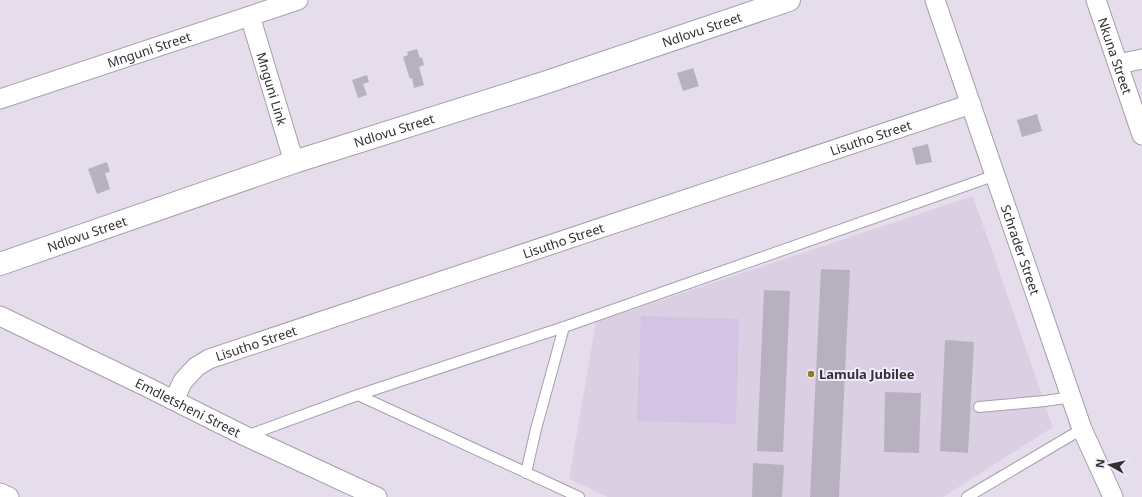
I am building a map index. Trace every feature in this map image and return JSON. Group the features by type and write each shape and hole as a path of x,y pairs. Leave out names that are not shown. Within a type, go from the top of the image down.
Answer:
{"street":[{"name":"Mnguni Street","path":"0,99 298,0"},
{"name":"Ndlovu Street","path":"0,264 294,162 544,83 789,0"},
{"name":"Schrader Street","path":"935,0 1082,429 1113,497"},
{"name":"Nkuna Street","path":"1096,0 1142,135"},
{"name":"Mnguni Link","path":"250,16 294,162"},
{"path":"1118,64 1142,59"},
{"name":"Lisutho Street","path":"174,400 183,381 196,367 210,359 970,104"},
{"name":"Emdletsheni Street","path":"0,316 144,385 245,436 377,497"},
{"path":"0,493 10,497"}],"lane":[{"path":"245,436 358,394 564,327 996,175"},
{"path":"526,472 536,428 564,327"},
{"path":"358,394 579,497"},
{"path":"979,407 1072,398"},
{"path":"967,497 1082,429"}],"shaded area":[{"name":"Lamula Jubilee","path":"973,196 1053,427 943,497 608,497 569,479 596,322"},
{"path":"641,316 739,319 736,424 637,421"}],"building":[{"path":"417,49 420,58 422,57 424,65 419,67 424,85 414,88 412,78 410,79 403,57 408,55 407,52"},
{"path":"693,68 699,86 683,91 677,73"},
{"path":"367,75 369,82 363,84 367,95 358,98 352,80"},
{"path":"1037,114 1042,131 1022,137 1017,120"},
{"path":"928,144 932,162 916,165 912,148"},
{"path":"107,162 110,172 105,173 110,189 97,194 88,169"},
{"path":"821,269 850,270 839,497 810,497"},
{"path":"764,290 790,291 783,452 757,451"},
{"path":"945,340 974,342 968,453 940,451"},
{"path":"885,392 921,393 919,453 884,452"},
{"path":"753,463 784,465 782,497 752,497"}],"place":[{"name":"Lamula Jubilee","path":"811,374"}]}
